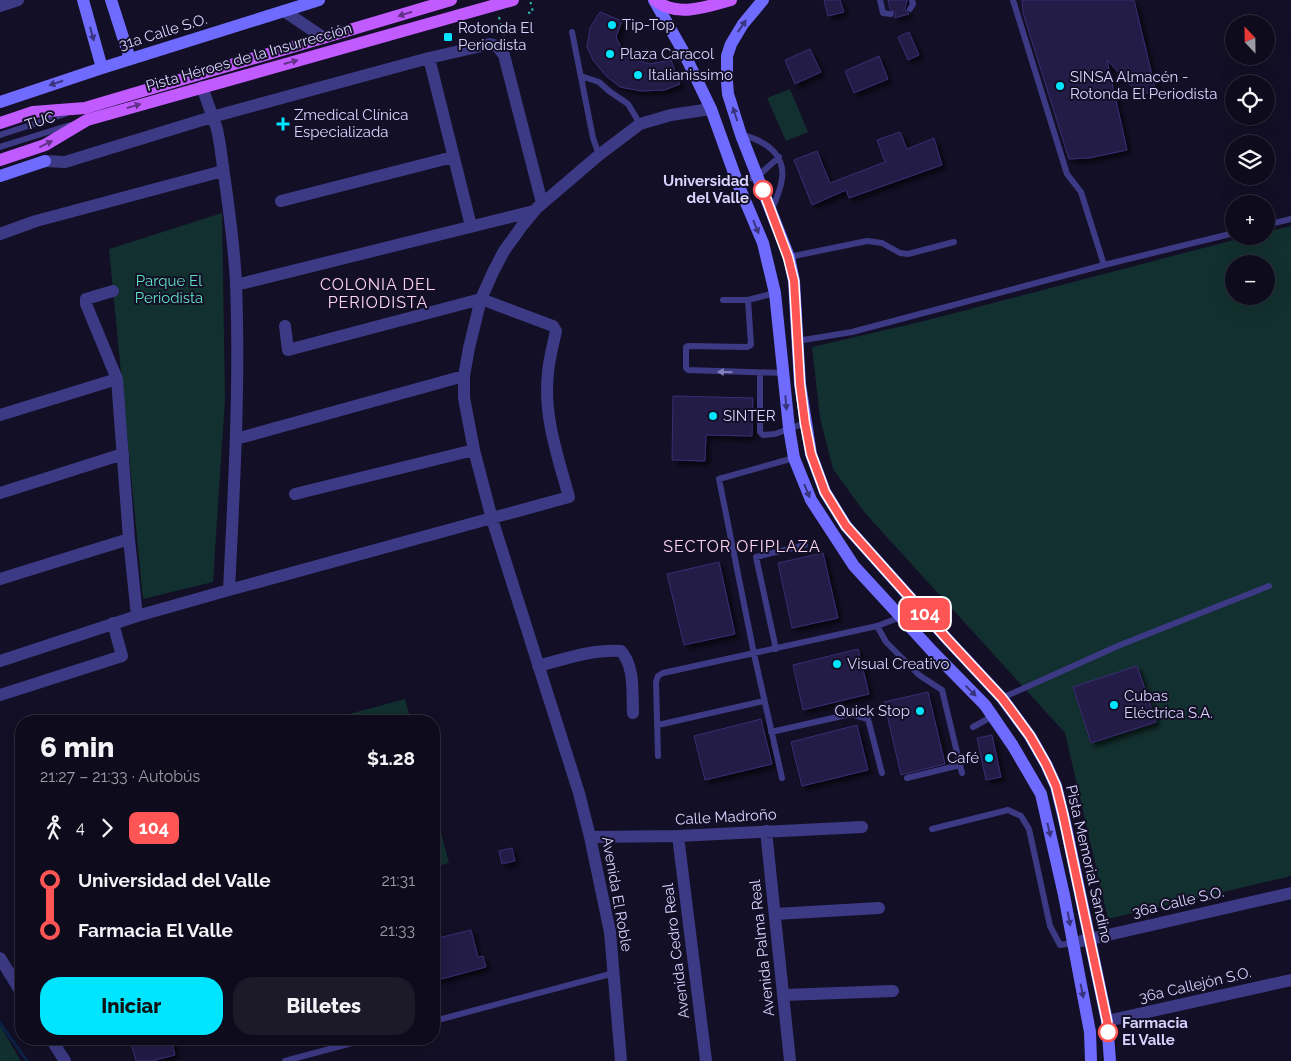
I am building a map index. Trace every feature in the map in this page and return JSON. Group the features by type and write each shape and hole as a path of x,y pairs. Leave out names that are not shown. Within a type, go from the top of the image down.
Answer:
{"main road":[{"path":"0,102 102,68 83,0"},
{"path":"111,0 130,59"},
{"name":"31a Calle S.O.","path":"102,68 319,0"},
{"name":"Pista Héroes de la Insurrección","path":"0,160 45,145 86,114 324,38 452,0"},
{"name":"Pista Héroes de la Insurrección","path":"0,123 34,112 86,114 202,87 513,0"},
{"path":"654,0 680,10 693,10 730,0"},
{"name":"Pista Memorial Sandino","path":"654,0 683,51 711,109 763,243 775,293 789,428 794,458 811,500 854,566 985,705 1013,746 1040,794 1064,895 1090,1032 1091,1061"},
{"name":"Pista Memorial Sandino","path":"763,0 740,29 727,56 726,82 741,135 788,257 794,281 797,341 805,423 811,454 825,492 846,526 1002,698 1030,736 1046,764 1056,786 1090,939 1107,1021 1110,1061"},
{"path":"0,176 46,161"},
{"path":"879,563 884,577 902,600 902,617 911,614 916,616 938,638 948,640"}],"street":[{"path":"0,6 18,0"},
{"path":"284,11 324,38"},
{"path":"46,161 65,162 212,117 480,45 490,44 500,49 504,55 538,207 512,216 236,285"},
{"path":"429,58 471,226"},
{"path":"202,87 217,129 224,171 236,285 236,438 229,590"},
{"path":"640,124 671,115 711,109"},
{"name":"Avenida El Roble","path":"621,1061 610,932 590,837 579,793 492,519 474,450 466,408 464,376 468,348 481,299 504,251 520,227 538,207 599,155 640,124"},
{"path":"281,201 453,157"},
{"path":"0,234 36,221 224,171"},
{"path":"512,216 519,219 520,227"},
{"path":"113,291 86,299 86,304 117,379 137,616"},
{"path":"0,661 113,622 569,497 550,428 547,399 548,373 556,331 555,327 481,299 288,350 285,326"},
{"path":"236,438 464,376"},
{"path":"0,415 117,379"},
{"path":"295,494 474,450"},
{"path":"0,494 123,454"},
{"path":"0,578 129,539"},
{"path":"0,695 122,656 113,622"},
{"path":"538,666 608,650 621,651 627,659 631,673 633,713"},
{"name":"Calle Madroño","path":"590,837 678,836 862,827"},
{"name":"Avenida Palma Real","path":"766,831 790,1061"},
{"name":"Avenida Cedro Real","path":"678,836 706,1061"},
{"name":"36a Calle S.O.","path":"1073,943 1291,893"},
{"path":"775,914 879,908"},
{"path":"0,958 15,982"},
{"name":"36a Callejón S.O.","path":"1107,1021 1291,980"},
{"path":"784,995 893,991"},
{"path":"55,1045 65,1061"}],"lane":[{"path":"880,0 884,13 891,14"},
{"path":"910,9 913,4 912,0"},
{"path":"1012,0 1067,174 1081,192 1104,265"},
{"path":"572,32 593,138 599,155"},
{"path":"581,76 599,82 628,104 640,124"},
{"name":"TUC","path":"0,135 86,114"},
{"name":"TUC","path":"0,147 86,114"},
{"path":"741,135 762,142 779,157 782,183 771,212"},
{"path":"738,182 758,176 779,157"},
{"path":"1275,223 1291,219"},
{"path":"797,341 852,332 1104,265 1225,235"},
{"path":"788,257 868,241 882,243 900,253 908,254 954,242"},
{"path":"723,300 748,300 775,293"},
{"path":"748,300 750,345 747,347 688,346 686,348 686,368 688,370 760,373 783,372"},
{"path":"760,373 760,432 763,435 775,434 805,423"},
{"path":"782,778 754,654 719,479 794,458"},
{"path":"776,649 756,557 805,545"},
{"path":"1002,698 1120,645 1269,586"},
{"path":"658,756 656,682 658,676 663,672 754,654 876,626 902,617"},
{"path":"876,626 886,642 919,675 942,690 961,769 907,778"},
{"path":"658,725 764,701"},
{"path":"771,732 851,714 868,719 882,773"},
{"path":"972,727 993,716"},
{"path":"932,829 1008,810 1021,816 1029,829 1050,926 1060,944 1073,943"},
{"path":"440,1019 614,972"},
{"path":"285,1061 345,1045"}],"path":[{"path":"528,13 533,12 530,0"},
{"path":"496,5 506,42 500,49"}],"green space":[{"path":"790,89 808,132 786,141 767,98"},
{"name":"Parque El Periodista","path":"222,213 225,399 213,582 143,599 109,249"},
{"path":"1291,226 1291,876 1108,919 1065,733 865,513 833,469 820,418 812,347 924,321 1225,242 1225,245 1275,245 1275,230"},
{"path":"405,699 409,715 345,715"},
{"path":"440,828 449,863 440,865"},
{"path":"0,1025 21,1061 0,1061"}],"building":[{"path":"824,0 840,0 844,12 828,16"},
{"path":"888,0 907,0 905,9 909,14 894,18 896,13 890,9"},
{"path":"1022,0 1134,0 1156,92 1139,94 1107,60 1127,150 1089,158 1069,159 1023,13"},
{"name":"Plaza Caracol","path":"600,12 622,21 616,37 621,47 636,60 650,64 671,60 680,84 665,90 641,91 620,87 606,76 593,60 587,47 590,28"},
{"path":"909,32 919,55 908,60 898,37"},
{"path":"810,49 821,72 795,84 785,60"},
{"path":"879,56 888,79 854,93 845,71"},
{"path":"900,132 907,149 934,138 942,165 849,198 846,190 812,205 794,160 817,151 830,183 885,162 877,140"},
{"name":"SINTER","path":"673,396 753,398 752,436 706,435 705,461 672,460"},
{"path":"823,553 838,618 792,628 778,563"},
{"path":"719,562 735,634 684,645 667,574"},
{"path":"858,649 869,694 803,710 793,665"},
{"name":"Cubas Eléctrica S.A.","path":"1137,666 1156,722 1091,743 1073,687"},
{"path":"928,692 945,764 901,775 884,702"},
{"path":"761,719 772,764 705,780 694,736"},
{"path":"857,725 868,770 802,786 791,742"},
{"name":"Café","path":"992,735 1001,777 986,780 977,738"},
{"path":"512,848 515,861 502,864 499,851"},
{"path":"471,930 478,957 483,956 486,967 440,979 440,938"},
{"path":"132,1045 172,1045 175,1055 152,1061 136,1061"}],"waterway":[{"path":"0,1023 15,1044"},
{"path":"16,1045 27,1061"}],"bus line":[{"name":"104","path":"763,190 788,257 794,281 800,384 805,423 811,454 825,492 846,526 1002,698 1030,736 1046,764 1056,786 1063,814 1108,1032"}],"place":[{"name":"Tip-Top","path":"612,25"},
{"name":"Rotonda El Periodista","path":"448,37"},
{"name":"Plaza Caracol","path":"610,54"},
{"name":"Italianissimo","path":"638,75"},
{"name":"SINSA Almacén - Rotonda El Periodista","path":"1060,86"},
{"name":"Zmedical Clínica Especializada","path":"283,124"},
{"name":"Universidad del Valle","path":"763,190"},
{"name":"SINTER","path":"713,416"},
{"name":"Visual Creativo","path":"837,664"},
{"name":"Cubas Eléctrica S.A.","path":"1114,705"},
{"name":"Quick Stop","path":"920,711"},
{"name":"Café","path":"989,758"},
{"name":"Farmacia El Valle","path":"1108,1032"}],"district":[{"name":"COLONIA DEL PERIODISTA","path":"378,293"},
{"name":"SECTOR OFIPLAZA","path":"742,546"}]}
